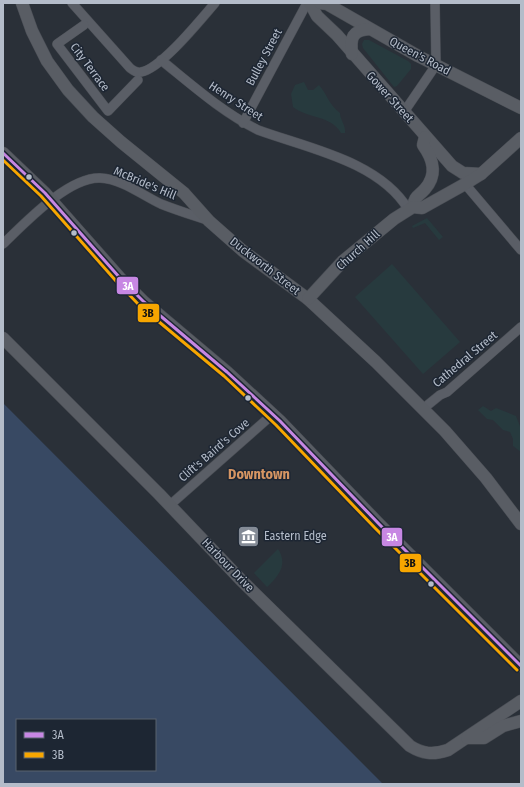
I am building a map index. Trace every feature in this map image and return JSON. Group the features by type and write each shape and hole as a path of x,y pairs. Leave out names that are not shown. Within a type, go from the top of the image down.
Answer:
{"street":[{"name":"Duckworth Street","path":"22,3 40,47 68,90 107,130 184,193 208,221 243,251 308,299 424,408 467,455 521,524"},
{"path":"72,3 135,72 142,72 161,60 215,3"},
{"name":"Gower Street","path":"308,3 317,16 328,26 425,136 459,172 467,174 481,174"},
{"name":"Bulley Street","path":"243,123 308,3"},
{"name":"Queen's Road","path":"320,3 327,4 436,65 521,108"},
{"path":"404,112 436,65 435,3"},
{"name":"City Terrace","path":"84,25 57,44 108,111 138,80"},
{"path":"352,54 351,42 353,35 357,31 370,29"},
{"name":"Henry Street","path":"161,60 194,87 243,123 258,130 352,163 370,173 389,187 410,208"},
{"name":"Church Hill","path":"308,299 343,261 376,232 410,208 415,197 427,186 432,175 432,158 423,145 425,136"},
{"name":"Church Hill","path":"410,208 422,208 481,174 521,138"},
{"path":"3,152 52,201 115,272 144,302 273,414 384,530 521,666"},
{"name":"McBride's Hill","path":"3,244 22,226 68,189 80,182 98,178 105,178 120,183 161,204 208,221"},
{"path":"465,184 521,250"},
{"name":"Cathedral Street","path":"424,408 470,373 521,327"},
{"name":"Harbour Drive","path":"3,338 170,505 242,580 410,746 427,753 437,754 448,750 521,701"},
{"name":"Clift's Baird's Cove","path":"170,505 273,414"},
{"path":"466,738 484,738 503,726 521,721"}],"green space":[{"path":"364,40 369,40 411,64 411,69 397,86 394,87 363,48 362,44"},
{"path":"304,82 308,90 313,90 319,85 322,88 333,107 340,113 345,127 345,133 341,133 337,127 325,120 305,114 293,107 291,94 295,85"},
{"path":"427,218 443,237 439,240 425,223 413,228 412,226"},
{"path":"392,264 460,342 423,374 355,297"},
{"path":"483,406 491,411 496,408 516,416 521,429 521,452 513,446 513,439 510,432 503,430 493,420 487,419 478,410"},
{"path":"278,549 282,560 281,570 267,587 254,573"}],"water":[{"path":"3,403 383,784 3,784"}],"transit line":[{"name":"3A","path":"3,153 45,193 120,278 144,302 227,372 280,421 379,524 521,666"},
{"name":"3B","path":"3,160 41,196 140,306 224,376 276,425 375,528 517,670"}],"place":[{"name":"Eastern Edge","path":"248,536"}],"district":[{"name":"Downtown","path":"259,474"}]}
